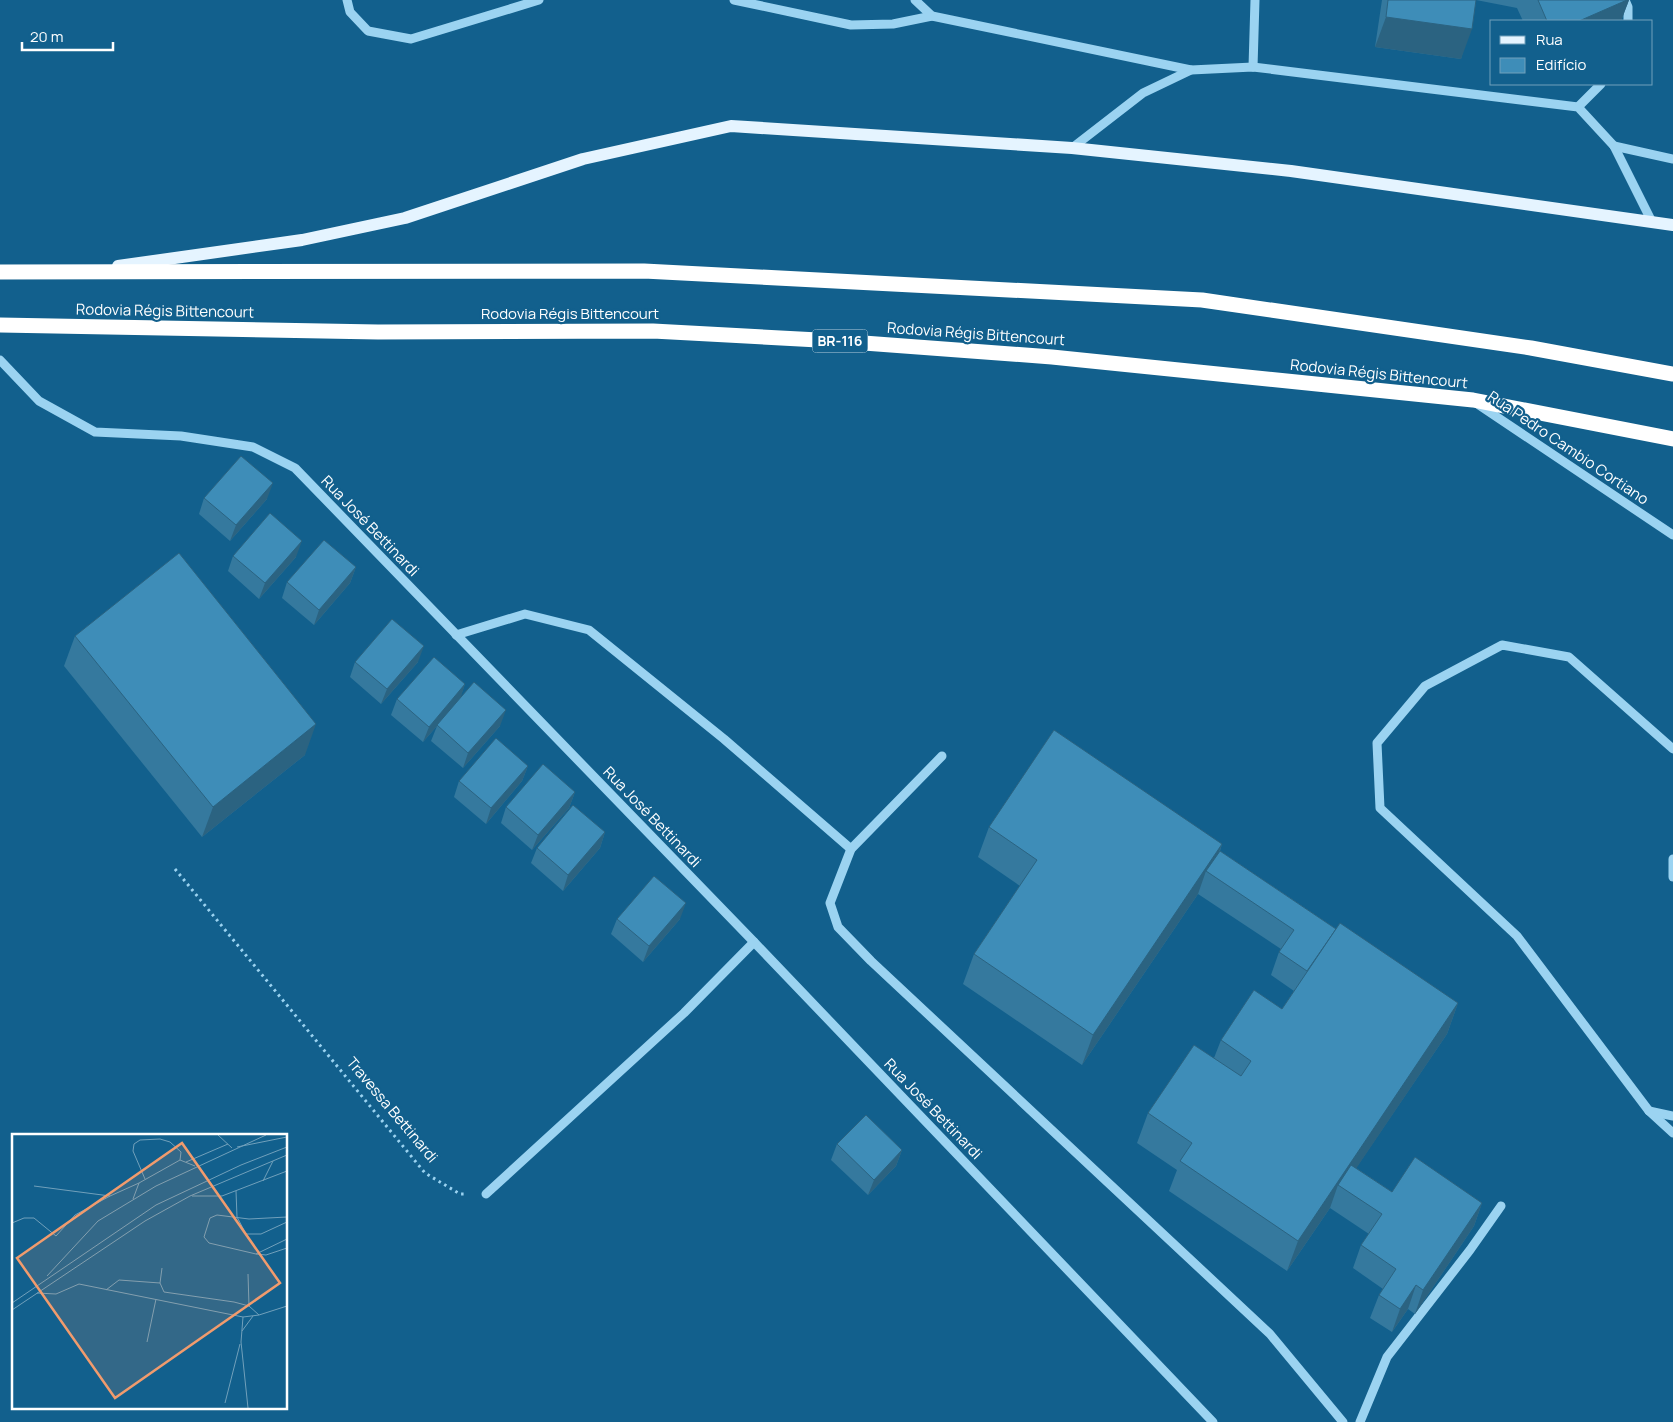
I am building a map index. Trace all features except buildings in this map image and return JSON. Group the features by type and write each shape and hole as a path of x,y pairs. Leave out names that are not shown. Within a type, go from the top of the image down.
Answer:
{"highway":[{"path":"0,272 88,270 374,273 644,271 1202,300 1531,348 1673,374"},
{"name":"Rodovia Régis Bittencourt","path":"0,325 378,332 653,331 1052,357 1473,400 1673,439"}],"main road":[{"path":"88,270 223,253 302,240 405,218 583,159 731,126 1072,148 1291,171 1673,225"}],"street":[{"path":"347,0 350,12 368,31 411,39 539,0"},
{"path":"734,0 851,25 893,24 932,16 1191,70 1253,67 1578,106 1614,146 1652,222"},
{"path":"915,0 932,16"},
{"path":"1253,67 1255,0"},
{"path":"1625,0 1628,7 1628,20"},
{"path":"1072,148 1142,93 1191,70"},
{"path":"1578,106 1600,85"},
{"path":"1614,146 1673,159"},
{"name":"Rua José Bettinardi","path":"0,360 39,401 95,432 181,436 253,447 294,468 754,942 1213,1422"},
{"name":"Rua Pedro Cambio Cortiano","path":"1473,400 1673,535"},
{"path":"456,635 525,614 588,630 724,739 851,849"},
{"path":"1673,750 1569,657 1502,646 1425,686 1377,743 1380,808 1517,936 1649,1111 1673,1133"},
{"path":"942,756 851,849 830,903 838,927 871,961 1270,1334 1343,1422"},
{"path":"1673,859 1673,877"},
{"path":"486,1194 684,1013 754,942"},
{"path":"1649,1111 1673,1116"},
{"path":"1360,1422 1387,1357 1470,1250 1501,1206"}],"path":[{"name":"Travessa Bettinardi","path":"175,869 424,1173 460,1194 486,1194"}]}
